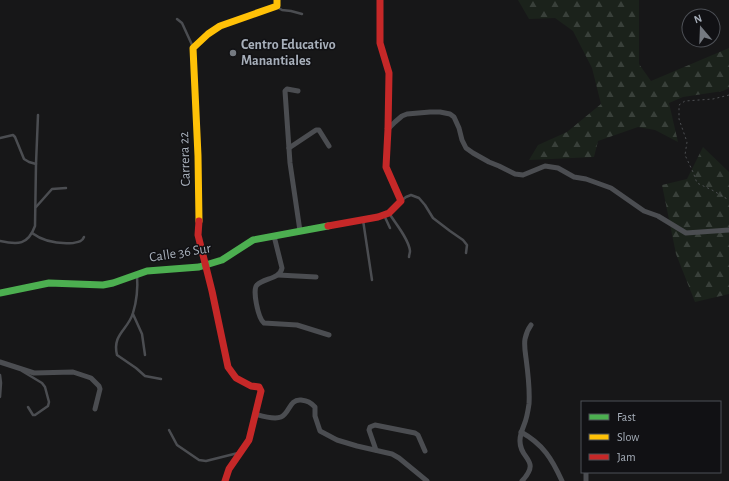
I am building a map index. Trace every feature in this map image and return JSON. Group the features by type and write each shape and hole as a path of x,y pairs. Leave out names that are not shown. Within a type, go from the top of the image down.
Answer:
{"street":[{"path":"380,0 380,43 389,73 386,167 401,201"},
{"path":"193,48 208,34 220,26 277,3"},
{"name":"Carrera 22","path":"193,48 198,156 198,235 212,291 228,367 236,378 251,386 260,387 261,391 255,414"},
{"path":"298,92 287,89 285,91 290,163 300,231"},
{"path":"388,129 402,116 407,114 430,112 450,114 454,117 466,148 489,162 515,174 523,175 545,166 558,168 574,177 586,179 611,188 644,211 658,216 686,233 729,230"},
{"path":"289,148 316,130 319,130 329,146"},
{"name":"Calle 36 Sur","path":"0,293 49,283 103,285 151,271 205,265 222,260 254,240 363,220 386,214 401,201"},
{"path":"274,236 282,271 278,275 257,284 255,287 257,310 261,321 264,323 296,325 329,335"},
{"path":"278,275 316,277"},
{"path":"522,481 530,473 531,468 530,463 520,445 521,432 526,420 529,405 525,345 526,334 530,325"},
{"path":"0,362 34,373 73,372 91,378 100,389 95,409"},
{"path":"224,481 238,453 249,440 255,414 270,418 281,417 292,403 297,400 309,401 315,407 315,416 320,431 337,440 392,454 427,481"},
{"path":"376,450 369,430 370,427 375,425 415,433 418,435 425,451"},
{"path":"521,432 534,440 543,449 551,459 562,481"}],"lane":[{"path":"277,3 282,10 302,14"},
{"path":"177,19 182,23 193,48"},
{"path":"0,241 20,243 27,239 35,226 38,115"},
{"path":"0,138 13,135 24,159 36,164"},
{"path":"36,208 52,189 66,188"},
{"path":"401,201 411,195 419,198 433,218 463,240 467,245 466,254"},
{"path":"386,214 390,228"},
{"path":"386,214 406,240 410,252 409,257"},
{"path":"363,220 372,280"},
{"path":"32,233 47,241 63,244 79,242 84,237"},
{"path":"137,274 138,292 133,314 119,336 115,347 117,355 145,376 161,380"},
{"path":"133,314 142,334 145,355"},
{"path":"15,367 42,383 45,387 49,402 48,406 33,415 28,407"},
{"path":"0,375 0,397"},
{"path":"169,430 177,445 198,460 206,461 238,453"},
{"path":"221,481 238,453"}],"path":[{"path":"729,95 713,99 685,101 679,105 679,119 687,142 685,155 694,172 697,183 729,200"}],"green space":[{"path":"518,0 639,0 639,64 651,81 729,48 729,88 723,91 683,97 669,103 678,142 655,130 638,127 598,141 594,157 529,160 538,145 567,132 601,104 592,68 573,31 555,18 529,19"},
{"path":"703,147 729,172 729,294 695,302 676,254 662,185 687,179"}],"traffic: fast":[{"path":"0,293 49,283 103,285 147,271 199,267 222,260 253,240 328,226"}],"traffic: slow":[{"path":"199,221 198,156 193,48 208,34 220,26 277,6 277,0"}],"traffic: jam":[{"path":"328,226 378,217 389,213 401,201 386,167 389,73 380,43 380,0"},
{"path":"199,221 198,235 212,291 228,367 236,378 251,386 259,387 261,391 249,440 229,469 225,481"}],"place":[{"name":"Centro Educativo Manantiales","path":"233,53"}]}
